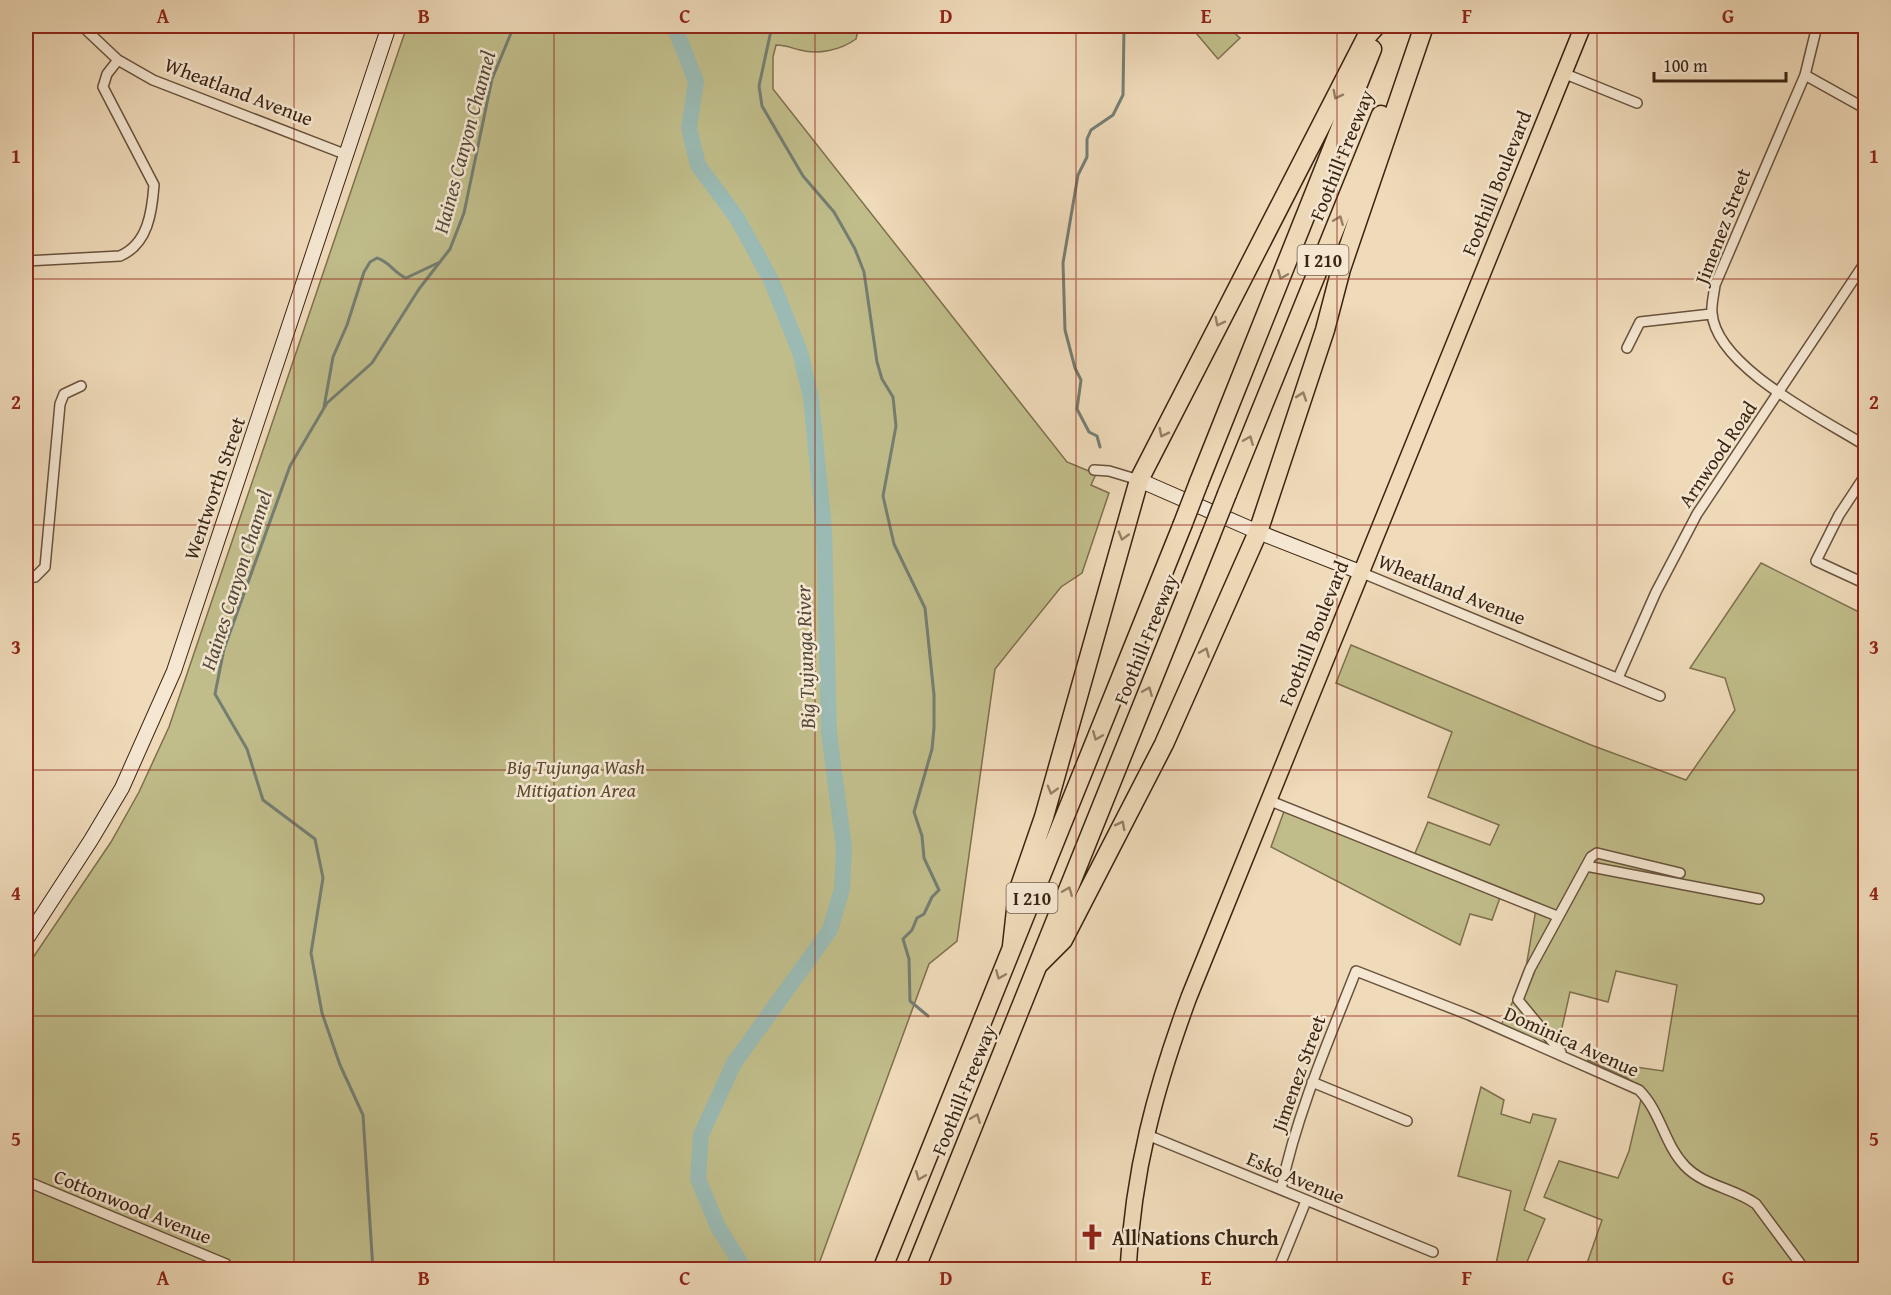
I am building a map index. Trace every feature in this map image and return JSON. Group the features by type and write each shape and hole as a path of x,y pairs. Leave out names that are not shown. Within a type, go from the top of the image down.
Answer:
{"highway":[{"path":"1012,946 1018,892 1044,817 1139,480 1367,36 1376,26"},
{"name":"Foothill Freeway","path":"882,1269 1381,26"},
{"name":"Foothill Freeway","path":"915,1269 1418,26"},
{"path":"1038,965 1063,940 1164,744 1258,532 1325,330 1341,269 1424,26"}],"main road":[{"name":"Wentworth Street","path":"26,940 122,788 174,671 389,26"},
{"name":"Foothill Boulevard","path":"1128,1269 1134,1202 1145,1134 1163,1068 1268,800 1583,26"},
{"name":"Wheatland Avenue","path":"1139,480 1258,532 1360,572"}],"street":[{"name":"Wheatland Avenue","path":"82,26 118,60 153,80 347,154"},
{"name":"Jimenez Street","path":"1817,26 1805,75 1714,285 1712,314 1726,347 1752,374 1866,446"},
{"path":"26,261 120,256 139,244 146,229 153,202 154,185 104,87 107,74 118,60"},
{"path":"1563,73 1637,103"},
{"path":"1805,75 1866,109"},
{"name":"Arnwood Road","path":"1618,678 1656,592 1697,514 1866,261"},
{"path":"1628,348 1640,322 1712,314"},
{"path":"26,578 35,577 45,567 60,404 64,394 81,386"},
{"name":"Wheatland Avenue","path":"1094,470 1109,471 1139,480"},
{"path":"1866,474 1839,515 1816,561 1866,584"},
{"name":"Wheatland Avenue","path":"1360,572 1660,696"},
{"path":"1268,800 1557,916"},
{"path":"1563,1055 1518,1000 1530,969 1557,916 1591,857 1597,853 1680,873"},
{"path":"1586,866 1759,899"},
{"name":"Jimenez Street","path":"1281,1189 1288,1155 1312,1082 1356,970"},
{"name":"Dominica Avenue","path":"1356,970 1563,1055 1639,1090 1649,1100 1674,1151 1686,1167 1701,1179 1748,1198 1756,1204 1805,1269"},
{"path":"1312,1082 1407,1121"},
{"name":"Esko Avenue","path":"1145,1134 1433,1252"},
{"name":"Cottonwood Avenue","path":"26,1181 226,1264"},
{"path":"1278,1269 1306,1201"}],"green space":[{"name":"Big Tujunga Wash Mitigation Area","path":"407,26 859,26 856,39 829,50 814,52 776,45 773,57 773,89 1067,462 1096,474 1091,485 1109,493 1082,573 1061,587 995,669 957,941 929,964 817,1269 26,1270 26,968 111,842 139,792 169,727"},
{"path":"1190,26 1227,26 1240,38 1218,59"},
{"path":"1761,563 1865,615 1865,1269 1585,1269 1602,1220 1544,1197 1559,1161 1618,1178 1629,1151 1643,1091 1627,1078 1587,1060 1663,1071 1677,985 1616,971 1608,1002 1570,992 1557,1050 1499,1029 1524,979 1537,903 1501,895 1492,920 1470,914 1460,945 1271,847 1286,806 1413,858 1428,822 1490,845 1499,825 1428,797 1452,732 1336,683 1351,645 1591,745 1686,780 1735,710 1725,678 1690,668"},
{"path":"1481,1087 1504,1100 1501,1114 1530,1123 1533,1114 1556,1119 1524,1210 1545,1219 1524,1269 1495,1269 1511,1191 1458,1176"}],"waterway":[{"name":"Haines Canyon Channel","path":"373,1270 363,1115 340,1065 322,1013 311,953 323,878 315,839 263,800 247,749 215,694 224,649 290,466 327,403 372,363 419,289 450,249 464,213 492,79 514,26"},
{"name":"Big Tujunga River","path":"674,26 696,81 689,128 698,165 737,218 771,280 800,352 811,398 824,529 829,733 844,848 842,889 830,930 734,1063 701,1135 698,1179 718,1227 745,1270"},
{"path":"772,26 759,86 762,106 803,176 834,212 855,249 864,272 877,362 882,379 893,397 896,426 883,496 894,544 925,608 934,695 932,749 914,812 922,836 924,858 939,890 932,897 924,914 917,918 912,930 903,939 909,959 910,1001 928,1016"},
{"path":"1100,447 1097,436 1089,432 1077,409 1081,380 1075,368 1065,330 1063,263 1078,175 1087,157 1087,139 1091,130 1113,115 1123,95 1124,26"},
{"path":"324,407 333,357 347,325 364,272 370,262 377,258 406,278 440,262"}],"place":[{"name":"All Nations Church","path":"1092,1237"}]}
